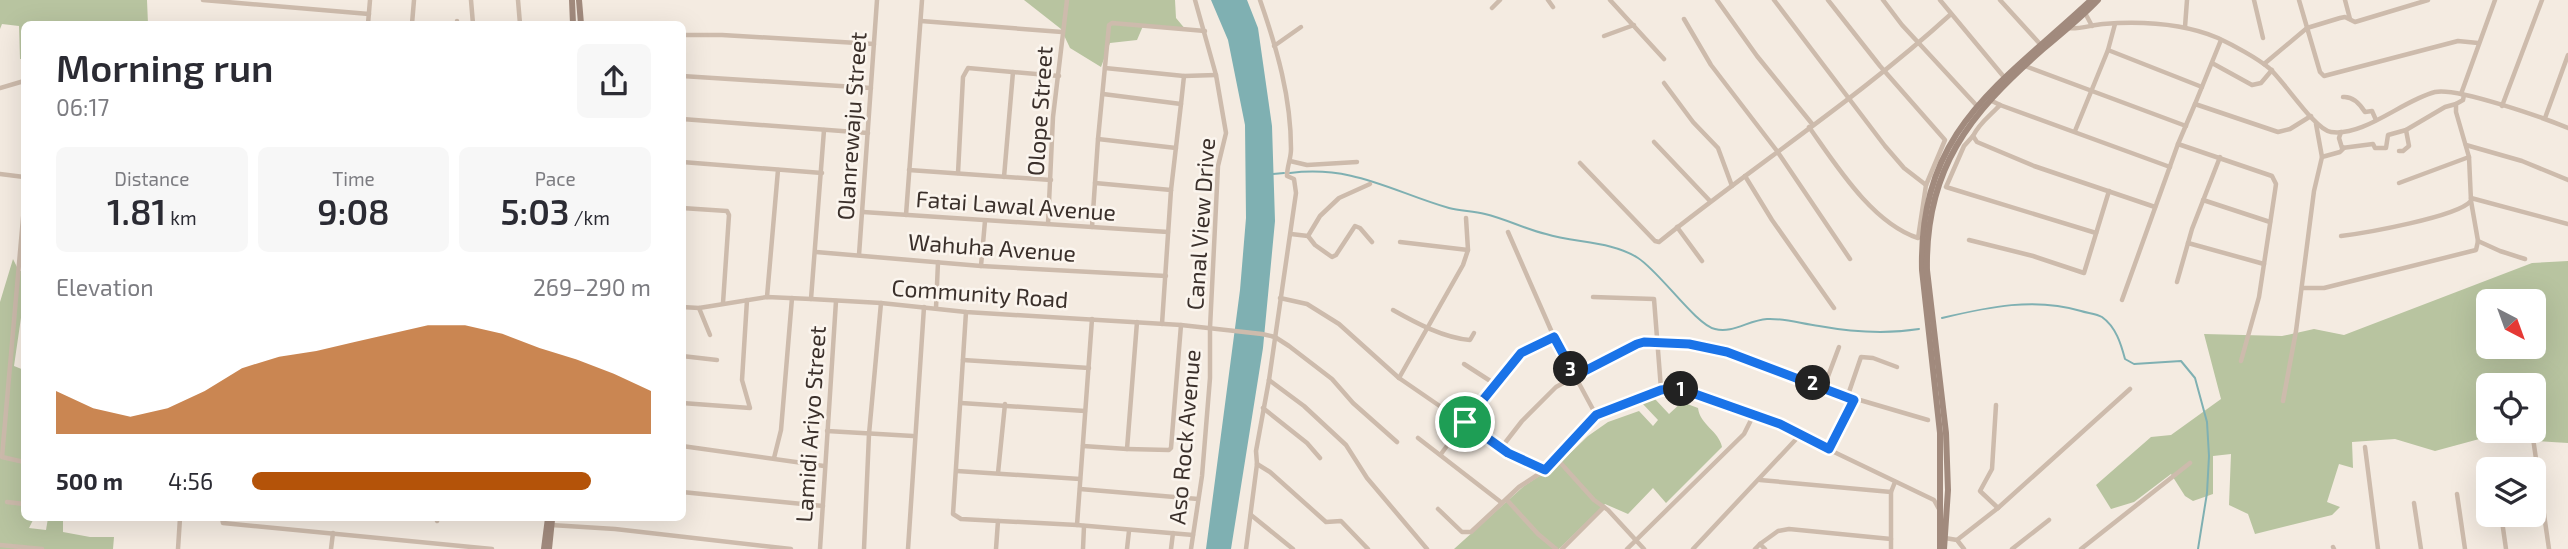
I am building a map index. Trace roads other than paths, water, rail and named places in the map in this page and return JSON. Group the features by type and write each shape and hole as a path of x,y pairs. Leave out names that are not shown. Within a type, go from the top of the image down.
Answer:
{"main road":[{"path":"572,0 573,21"},
{"path":"579,0 581,21"},
{"path":"1942,549 1948,490 1945,432 1927,270 1929,223 1939,178 1953,145 1990,100 2086,7 2098,0"},
{"path":"1942,549 1940,433 1921,245 1928,198 1934,176 1977,106 2040,44 2065,28"},
{"path":"544,549 550,521"},
{"path":"550,521 550,549"}],"street":[{"path":"203,0 369,14"},
{"path":"368,21 370,0"},
{"path":"412,21 414,0"},
{"path":"471,0 473,21"},
{"path":"518,0 520,21"},
{"name":"Olanrewaju Street","path":"859,255 877,0"},
{"path":"906,215 922,0"},
{"name":"Olope Street","path":"1048,225 1054,117 1067,0"},
{"name":"Canal View Drive","path":"1195,0 1216,75 1226,133 1218,166 1210,328"},
{"path":"1246,549 1262,407 1269,380 1296,182 1287,176 1292,153 1287,88 1260,0"},
{"path":"1492,8 1500,0"},
{"path":"1548,0 1553,7"},
{"path":"1610,0 1664,60"},
{"path":"1717,0 1865,200 1889,223 1917,238 1926,185 1945,140 1884,71 1828,0"},
{"path":"1774,0 1904,168 1926,185"},
{"path":"1883,0 1977,106"},
{"path":"1940,0 2004,77"},
{"path":"2000,0 2040,44"},
{"path":"2078,0 2086,7 2092,26"},
{"path":"2185,27 2187,0"},
{"path":"2254,0 2263,38"},
{"path":"2299,0 2320,72 2324,76 2458,41 2478,43"},
{"path":"2345,0 2351,20"},
{"path":"2264,64 2307,28 2340,18 2355,22 2428,0"},
{"path":"2322,157 2345,148 2373,144 2375,148 2386,148 2388,135 2406,130 2445,107 2463,100 2462,95 2478,43 2495,0"},
{"path":"2502,106 2542,0"},
{"path":"1580,163 1655,242 1659,242 1777,150 1849,99 1951,14"},
{"path":"1684,19 1711,65 1777,150 1850,259"},
{"path":"920,21 1062,32"},
{"path":"1092,227 1108,27 1112,23 1205,31"},
{"path":"2075,131 2093,91 2115,24"},
{"path":"2065,28 2158,24 2185,27 2221,40 2264,64 2325,130 2341,132 2359,128 2437,92 2462,95 2544,118 2568,128"},
{"path":"1604,36 1634,25"},
{"path":"1274,46 1301,27"},
{"path":"686,35 874,44"},
{"path":"2122,300 2178,144 2221,40"},
{"path":"2108,50 2202,86"},
{"path":"2544,118 2568,55"},
{"path":"2212,63 2252,85 2261,83 2272,71"},
{"path":"2025,66 2186,126"},
{"path":"958,173 965,72 968,68 1059,76"},
{"path":"1105,68 1216,75"},
{"path":"1004,177 1013,72"},
{"path":"1162,324 1171,190 1184,75"},
{"path":"686,76 871,88"},
{"path":"0,88 21,82"},
{"path":"1664,83 1693,122 1718,148 1732,186"},
{"path":"1103,94 1181,104"},
{"path":"2343,97 2349,96 2355,100 2365,112 2372,111 2376,120"},
{"path":"1990,100 2170,167"},
{"path":"2195,104 2278,132 2290,129 2311,116"},
{"path":"2302,288 2323,288 2476,250 2479,241 2471,199 2469,157 2456,104"},
{"path":"2000,105 1981,122 1964,146 1946,187 2096,233"},
{"path":"686,119 868,133"},
{"path":"2283,401 2302,288 2314,191 2322,157 2316,123"},
{"path":"811,299 824,130"},
{"path":"2399,151 2409,146 2406,130"},
{"path":"2341,132 2339,145 2345,148"},
{"path":"1973,136 1977,142 1993,150 2155,207"},
{"path":"1098,139 1176,148"},
{"path":"1654,142 1710,201"},
{"path":"2178,144 2275,179 2256,313 2241,361"},
{"path":"2466,145 2522,161 2568,180"},
{"path":"2177,282 2188,243 2220,157"},
{"path":"2399,183 2469,157"},
{"path":"686,162 822,173"},
{"path":"1288,163 1307,165 1357,162"},
{"path":"767,297 778,170"},
{"path":"909,170 1051,180"},
{"path":"0,174 21,177"},
{"path":"1745,176 1772,220 1834,308"},
{"path":"1095,183 1171,190"},
{"path":"1308,236 1321,216 1339,198 1370,184"},
{"path":"1969,240 2033,256 2083,274 2109,191"},
{"path":"2471,199 2568,224"},
{"path":"2341,236 2410,223 2462,208 2471,199"},
{"path":"2203,200 2270,222"},
{"path":"686,208 727,211 729,215 723,303"},
{"name":"Fatai Lawal Avenue","path":"863,212 1168,232"},
{"path":"1399,378 1463,265 1468,250 1466,218"},
{"path":"981,266 985,221"},
{"path":"1291,234 1308,236 1315,245 1332,257 1355,226 1372,242"},
{"path":"1677,227 1702,261"},
{"path":"1508,232 1554,337 1596,415"},
{"path":"21,241 2,457 21,461"},
{"path":"2479,241 2525,259"},
{"path":"1400,242 1468,250"},
{"path":"2188,243 2264,264"},
{"name":"Wahuha Avenue","path":"816,252 981,266 1166,276"},
{"path":"936,309 938,262"},
{"name":"Community Road","path":"686,307 699,308 767,297 792,298 1181,325 1275,337"},
{"path":"1593,297 1654,299 1661,390"},
{"path":"774,458 781,430 792,298"},
{"path":"1280,298 1307,304 1339,324 1399,378 1501,448 1545,470"},
{"path":"686,403 750,408 742,380 747,300"},
{"name":"Lamidi Ariyo Street","path":"820,549 836,302"},
{"path":"864,549 869,434 881,303"},
{"path":"908,549 924,307"},
{"path":"699,308 710,335"},
{"path":"1393,310 1429,327 1469,341 1474,333"},
{"path":"967,312 953,514 961,519 1193,535"},
{"path":"1077,525 1092,319"},
{"path":"1127,449 1137,322"},
{"path":"1083,446 1171,448 1181,325"},
{"name":"Aso Rock Avenue","path":"1191,549 1210,378 1210,328"},
{"path":"1275,337 1332,379 1353,403 1397,442"},
{"path":"1441,454 1521,353 1554,337"},
{"path":"1501,448 1546,396 1575,376 1631,346 1644,342 1689,344 1727,352 1851,397 1928,420"},
{"path":"1824,387 1839,347"},
{"path":"686,356 717,360"},
{"path":"1829,449 1851,397 1861,357 1873,358 1898,367"},
{"path":"963,360 1089,368"},
{"path":"1464,364 1495,384"},
{"path":"1269,380 1346,445 1367,478 1427,549"},
{"path":"1438,509 1462,532 1471,532 1519,487 1557,459 1596,415 1661,390 1678,388 1780,424 1934,500 1937,509 1941,510"},
{"path":"1956,540 1998,508 2130,389"},
{"path":"961,403 1085,411"},
{"path":"998,473 1005,404"},
{"path":"1996,405 1992,469 1980,491 1998,508"},
{"path":"1262,407 1307,443 1320,458"},
{"path":"1626,549 1744,434 1754,414"},
{"path":"827,431 914,436"},
{"path":"1693,549 1800,435"},
{"path":"1418,438 1504,502 1556,549"},
{"path":"2534,443 2549,549"},
{"path":"686,447 824,466"},
{"path":"2365,447 2378,549"},
{"path":"1557,459 1644,549"},
{"path":"2081,549 2190,463"},
{"path":"1257,464 1270,472 1326,522 1341,521 1367,549"},
{"path":"957,471 1080,479"},
{"path":"1760,480 1891,492"},
{"path":"1891,549 1891,492 1895,482"},
{"path":"1080,489 1198,499"},
{"path":"686,492 823,506"},
{"path":"2457,494 2465,549"},
{"path":"7,502 21,504"},
{"path":"2414,503 2421,549"},
{"path":"1562,549 1604,507"},
{"path":"1250,514 1293,549"},
{"path":"2012,549 2049,520"},
{"path":"178,549 180,521"},
{"path":"231,521 492,549"},
{"path":"558,521 791,549"},
{"path":"996,549 998,521"},
{"path":"1083,549 1084,526"},
{"path":"2503,527 2506,549"},
{"path":"1760,547 1778,531 1789,529 1891,539"},
{"path":"1127,549 1129,531"},
{"path":"331,549 333,533"},
{"path":"1171,549 1172,533"},
{"path":"1945,538 1956,540 1964,549"},
{"path":"0,545 41,549"}],"water":[{"path":"1211,0 1247,0 1258,28 1272,126 1275,221 1263,348 1231,549 1206,549 1240,290 1246,218 1245,125 1228,40"}],"waterway":[{"path":"1273,174 1284,173"},
{"path":"1290,173 1353,176 1449,208 1485,214 1538,232 1628,252 1647,265 1698,318 1715,329 1728,330 1760,320 1773,319 1857,331 1919,329"},
{"path":"1942,318 2012,305 2064,307 2095,314 2107,321 2120,342 2125,359 2134,364 2181,361 2195,378 2207,422 2207,493 2198,549"}]}
